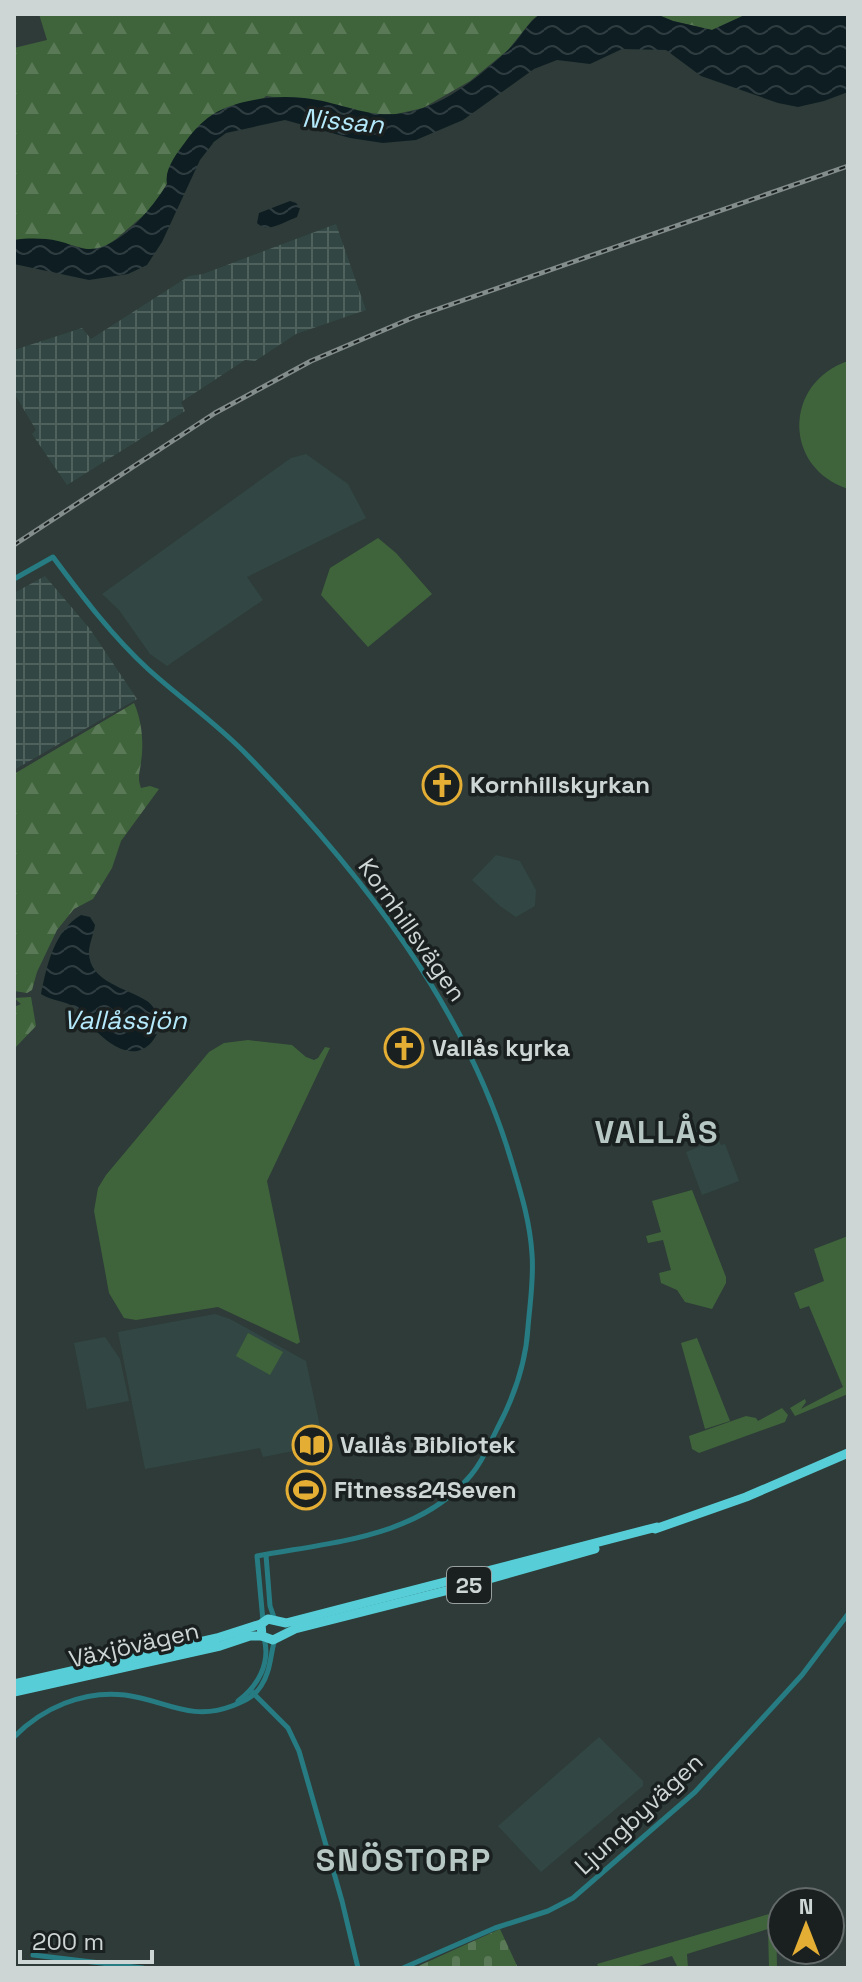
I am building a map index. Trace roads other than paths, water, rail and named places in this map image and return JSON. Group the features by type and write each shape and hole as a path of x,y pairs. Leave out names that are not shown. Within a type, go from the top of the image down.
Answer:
{"highway":[{"name":"Växjövägen","path":"14,1692 220,1646 250,1636 277,1637 295,1629 607,1546 746,1497 848,1453"},
{"name":"Växjövägen","path":"14,1684 217,1638 270,1619 286,1623 657,1527"},
{"path":"276,1621 280,1629 277,1637"},
{"path":"262,1623 260,1630 263,1637"}],"street":[{"name":"Kornhillsvägen","path":"14,579 53,557 119,639 148,669 240,748 353,874 404,942 445,1005 494,1107 525,1208 532,1252 526,1353 508,1408 482,1461 469,1477 430,1510 408,1523 257,1556 262,1623"},
{"path":"265,1554 270,1606 276,1621"},
{"name":"Ljungbyvägen","path":"403,1968 495,1928 548,1911 573,1898 695,1792 802,1675 848,1614"},
{"path":"252,1693 266,1660 263,1637"},
{"path":"14,1737 64,1703 102,1694 146,1699 190,1712 227,1708 252,1693 269,1671 277,1637"},
{"path":"252,1693 288,1728 299,1751 358,1968"},
{"path":"33,1955 143,1968"}],"water":[{"name":"Nissan","path":"540,14 656,14 712,30 747,14 848,14 848,92 798,107 778,103 701,76 666,50 622,49 590,64 557,60 534,69 463,120 416,140 383,143 350,138 285,120 226,133 214,142 200,160 162,242 147,265 128,274 89,280 14,264 14,240 47,239 80,248 99,248 134,226 167,184 172,161 186,141 198,126 218,111 244,102 281,97 304,98 377,114 406,113 423,108 446,98 479,75 508,50"},
{"path":"290,201 300,208 297,217 271,227 257,223 259,213"},
{"name":"Vallåssjön","path":"81,915 90,917 95,925 89,950 94,970 110,983 147,1001 162,1021 151,1043 143,1049 135,1051 117,1047 97,1032 76,1008 41,994 58,939"}],"railway":[{"path":"14,545 215,413 311,361 412,318 848,166"}],"place":[{"name":"Kornhillskyrkan","path":"442,785"},
{"name":"Vallås kyrka","path":"404,1048"},
{"name":"Vallås Bibliotek","path":"312,1445"},
{"name":"Fitness24Seven","path":"306,1490"}],"district":[{"name":"VALLÅS","path":"657,1132"},
{"name":"SNÖSTORP","path":"404,1860"}]}
